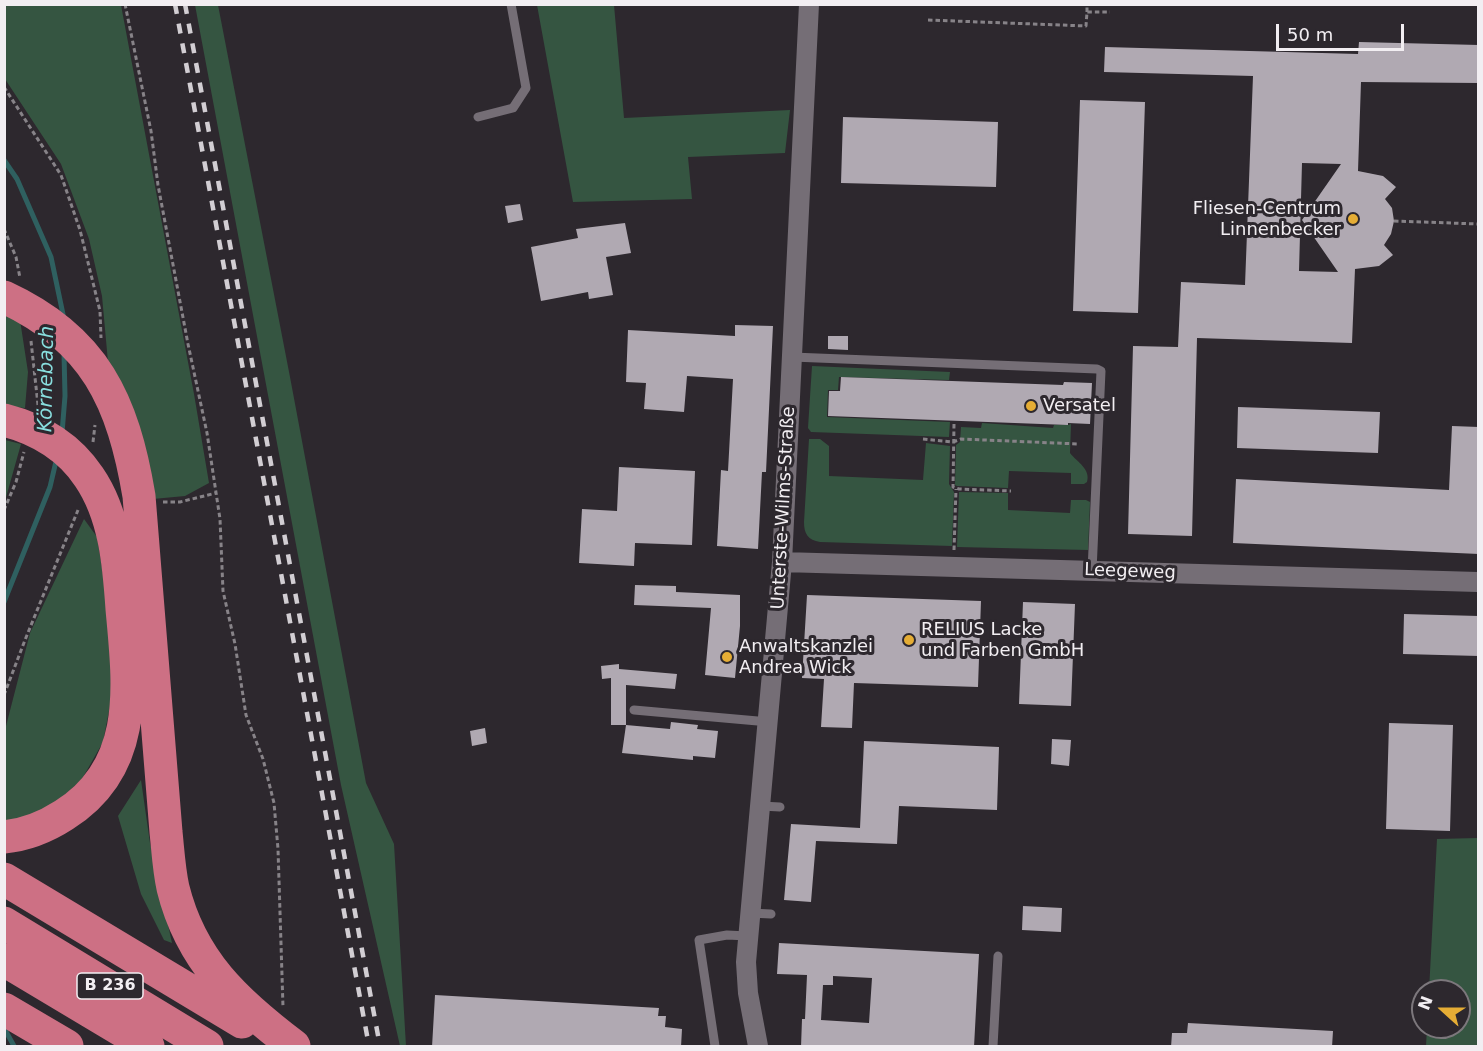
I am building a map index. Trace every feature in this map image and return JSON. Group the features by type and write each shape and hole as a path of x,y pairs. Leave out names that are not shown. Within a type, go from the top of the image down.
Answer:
{"highway":[{"path":"4,837 37,829 79,805 96,788 111,765 120,741 124,721 128,681 129,546 139,496 134,461 113,400 102,379 83,353 12,288"},
{"path":"20,417 26,425 64,449 76,461 89,477 107,514 129,546 173,886 185,926 203,960 214,989"},
{"path":"4,879 238,1001 286,1037"},
{"name":"B 236","path":"8,925 207,1047"},
{"name":"B 236","path":"15,966 148,1047"},
{"path":"4,1009 54,1039"}],"street":[{"name":"Unterste-Wilms-Straße","path":"758,1047 748,993 746,962 750,913 770,807 769,722 782,562 809,4"},
{"name":"Leegeweg","path":"782,562 1479,582"}],"lane":[{"path":"478,117 513,108 526,88 511,4"},
{"path":"792,357 1097,369 1101,371 1092,571"},
{"path":"634,710 769,722"},
{"path":"750,913 771,914"},
{"path":"715,1047 699,940 727,935 748,936"},
{"path":"993,1047 998,956"}],"path":[{"path":"125,4 151,131 160,196 188,344 207,433 220,519 223,591 235,644 246,715 263,759 274,802 286,1037"},
{"path":"928,20 1086,26 1087,4"},
{"path":"1087,12 1110,12"},
{"path":"4,87 61,174 80,230 100,311 101,340"},
{"path":"1394,221 1479,224"},
{"path":"4,229 16,256 12,288"},
{"path":"20,417 38,403 31,333"},
{"path":"954,424 952,484 956,489 954,550"},
{"path":"93,446 95,425"},
{"path":"923,439 953,442 962,439 1079,444"},
{"path":"4,510 16,482 26,448"},
{"path":"956,489 1011,491"},
{"path":"4,695 80,504"}],"green space":[{"path":"4,5 121,5 209,483 185,496 153,499 108,362 102,296 89,239 61,164 5,79"},
{"path":"195,5 218,5 366,783 394,844 406,1046 400,1046 341,785"},
{"path":"537,5 614,5 624,118 790,110 785,153 688,157 692,199 573,202"},
{"path":"4,310 20,320 28,372 25,408 5,406"},
{"path":"812,366 950,372 949,380 839,377 838,390 828,390 827,417 950,422 949,437 811,432 808,428"},
{"path":"982,423 1053,428 1054,425 1071,424 1070,453 1085,469 1087,482 1071,484 1071,473 1009,471 1008,488 955,485 956,445 960,442 961,427 981,428"},
{"path":"809,439 820,439 829,446 829,476 923,480 926,443 950,446 949,484 954,492 952,546 812,540 806,533 804,522"},
{"path":"4,440 21,444 5,501"},
{"path":"959,492 1008,493 1008,510 1070,513 1071,500 1086,500 1090,502 1088,550 957,547"},
{"path":"84,519 97,537 105,586 115,680 103,742 82,779 53,806 20,820 5,820 5,730 30,633"},
{"path":"141,780 150,843 172,943 164,940 141,894 118,816"},
{"path":"1478,838 1478,1046 1426,1046 1426,1039 1471,1039 1471,979 1430,979 1437,839"}],"building":[{"path":"1359,42 1479,45 1479,83 1361,82 1358,171 1383,176 1396,187 1385,199 1392,208 1394,221 1391,234 1384,245 1393,255 1379,266 1355,269 1352,343 1197,338 1192,536 1128,534 1133,346 1178,347 1181,282 1245,285 1253,76 1104,72 1105,47 1358,54","holes":["1302,163 1341,164 1302,220 1338,272 1299,271"]},
{"path":"1080,100 1145,102 1138,313 1073,311"},
{"path":"843,117 998,122 996,187 841,183"},
{"path":"520,204 523,220 508,223 505,206"},
{"path":"625,223 631,253 606,257 613,295 589,299 588,292 541,301 531,247 578,238 576,229"},
{"path":"735,325 773,326 766,472 762,472 758,549 717,546 721,470 728,471 733,379 687,376 684,412 644,409 646,383 626,382 628,330 735,336"},
{"path":"828,336 848,336 848,350 828,349"},
{"path":"841,377 1063,385 1064,382 1092,383 1090,424 828,416 829,391 840,391"},
{"path":"1238,407 1380,412 1378,453 1237,448"},
{"path":"1452,426 1479,427 1479,554 1233,543 1236,479 1449,490"},
{"path":"619,467 695,471 692,545 635,543 634,566 579,563 582,509 617,511"},
{"path":"635,585 676,586 676,592 740,595 740,626 735,678 705,675 711,608 634,605"},
{"name":"RELIUS Lacke und Farben GmbH","path":"807,595 981,601 978,687 854,683 852,728 821,727 824,679 802,678"},
{"path":"1023,602 1075,604 1071,706 1019,704"},
{"path":"1404,614 1479,616 1479,656 1403,654"},
{"path":"619,664 619,669 677,674 675,689 626,685 626,725 611,725 611,678 602,679 601,666"},
{"path":"671,722 698,725 697,729 718,731 715,758 693,756 693,760 622,753 626,725 670,729"},
{"path":"1389,723 1453,725 1450,831 1386,829"},
{"path":"485,728 487,743 472,746 470,731"},
{"path":"1052,739 1071,740 1069,766 1051,764"},
{"path":"864,741 999,747 997,810 899,806 897,844 816,841 811,902 784,900 791,824 860,828"},
{"path":"1023,906 1062,908 1061,932 1022,930"},
{"path":"779,943 979,954 974,1047 801,1047 807,975 777,974","holes":["833,976 872,978 869,1023 821,1020 823,985 833,985"]},
{"path":"435,995 659,1008 658,1016 666,1016 665,1027 682,1029 681,1047 432,1047"},
{"path":"1188,1023 1333,1031 1332,1047 1171,1047 1172,1033 1187,1033"}],"waterway":[{"name":"Körnebach","path":"4,160 17,179 51,257 64,319"},
{"name":"Körnebach","path":"62,433 65,396 64,353"},
{"name":"Körnebach","path":"4,602 50,487 57,457"},
{"name":"Körnebach","path":"4,1028 14,1046"}],"railway":[{"path":"175,4 369,1046"},
{"path":"185,4 380,1046"}],"place":[{"name":"Fliesen-Centrum Linnenbecker","path":"1353,219"},
{"name":"Versatel","path":"1031,406"},
{"name":"RELIUS Lacke und Farben GmbH","path":"909,640"},
{"name":"Anwaltskanzlei Andrea Wick","path":"727,657"}]}
